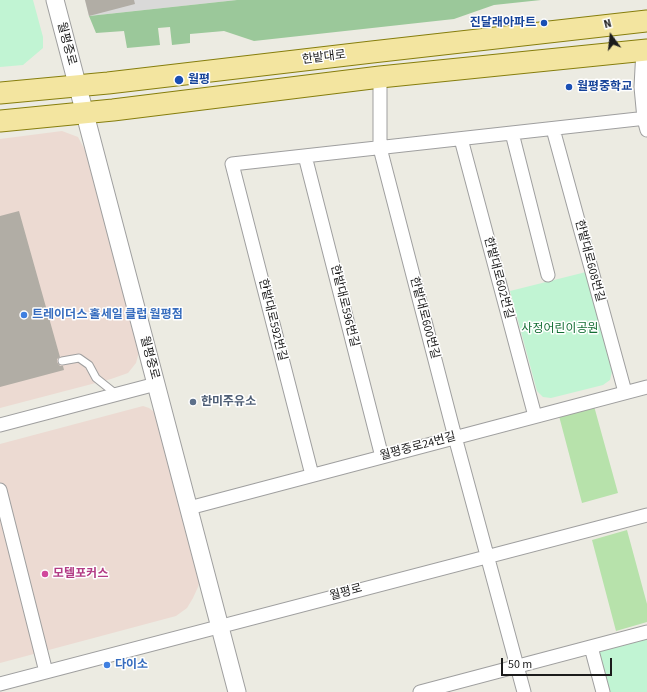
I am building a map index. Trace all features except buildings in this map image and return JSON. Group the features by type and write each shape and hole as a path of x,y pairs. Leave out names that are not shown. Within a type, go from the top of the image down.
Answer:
{"main road":[{"name":"한밭대로","path":"0,93 78,86 647,21"},
{"path":"0,121 85,113 380,77 645,50"}],"street":[{"name":"월평중로","path":"55,0 237,692"},
{"path":"305,156 512,133 646,122 641,87 645,50"},
{"name":"한밭대로600번길","path":"380,77 380,148 455,438 524,692"},
{"name":"한밭대로608번길","path":"553,129 625,392"},
{"path":"512,133 548,275"},
{"name":"한밭대로602번길","path":"461,139 535,416"},
{"name":"한밭대로592번길","path":"305,156 232,164 312,475"},
{"name":"한밭대로596번길","path":"305,156 382,457"},
{"path":"0,424 156,384"},
{"name":"월평중로24번길","path":"189,508 647,387"},
{"path":"0,490 46,672"},
{"name":"월평로","path":"0,684 647,515"},
{"path":"420,692 445,689 517,667 647,632"},
{"path":"591,647 603,692"}],"lane":[{"path":"62,361 79,358 89,365 96,378 116,394"}],"shaded area":[{"path":"85,0 237,0 89,16"},
{"path":"62,131 78,137 85,150 139,352 136,363 128,373 111,379 0,408 0,139"},
{"path":"143,406 154,412 158,420 200,580 193,598 187,608 176,616 0,663 0,444"}],"green space":[{"path":"0,0 33,0 43,37 43,48 23,65 0,67"},
{"path":"237,0 541,0 494,5 454,19 254,41 224,31 190,34 190,43 172,45 170,27 158,28 160,45 127,48 124,31 96,33 89,16"},
{"name":"사정어린이공원","path":"586,272 612,371 610,380 603,385 551,398 543,397 537,391 510,291"},
{"path":"594,406 618,493 582,503 559,416"},
{"path":"627,530 647,604 647,622 616,631 592,540"},
{"path":"647,639 647,692 607,692 597,652"}],"place":[{"name":"진달래아파트","path":"544,23"},
{"name":"월평","path":"179,80"},
{"name":"월평중학교","path":"569,87"},
{"name":"트레이더스 홀세일 클럽 월평점","path":"24,315"},
{"name":"한미주유소","path":"193,402"},
{"name":"모텔포커스","path":"45,574"},
{"name":"다이소","path":"107,665"}]}
